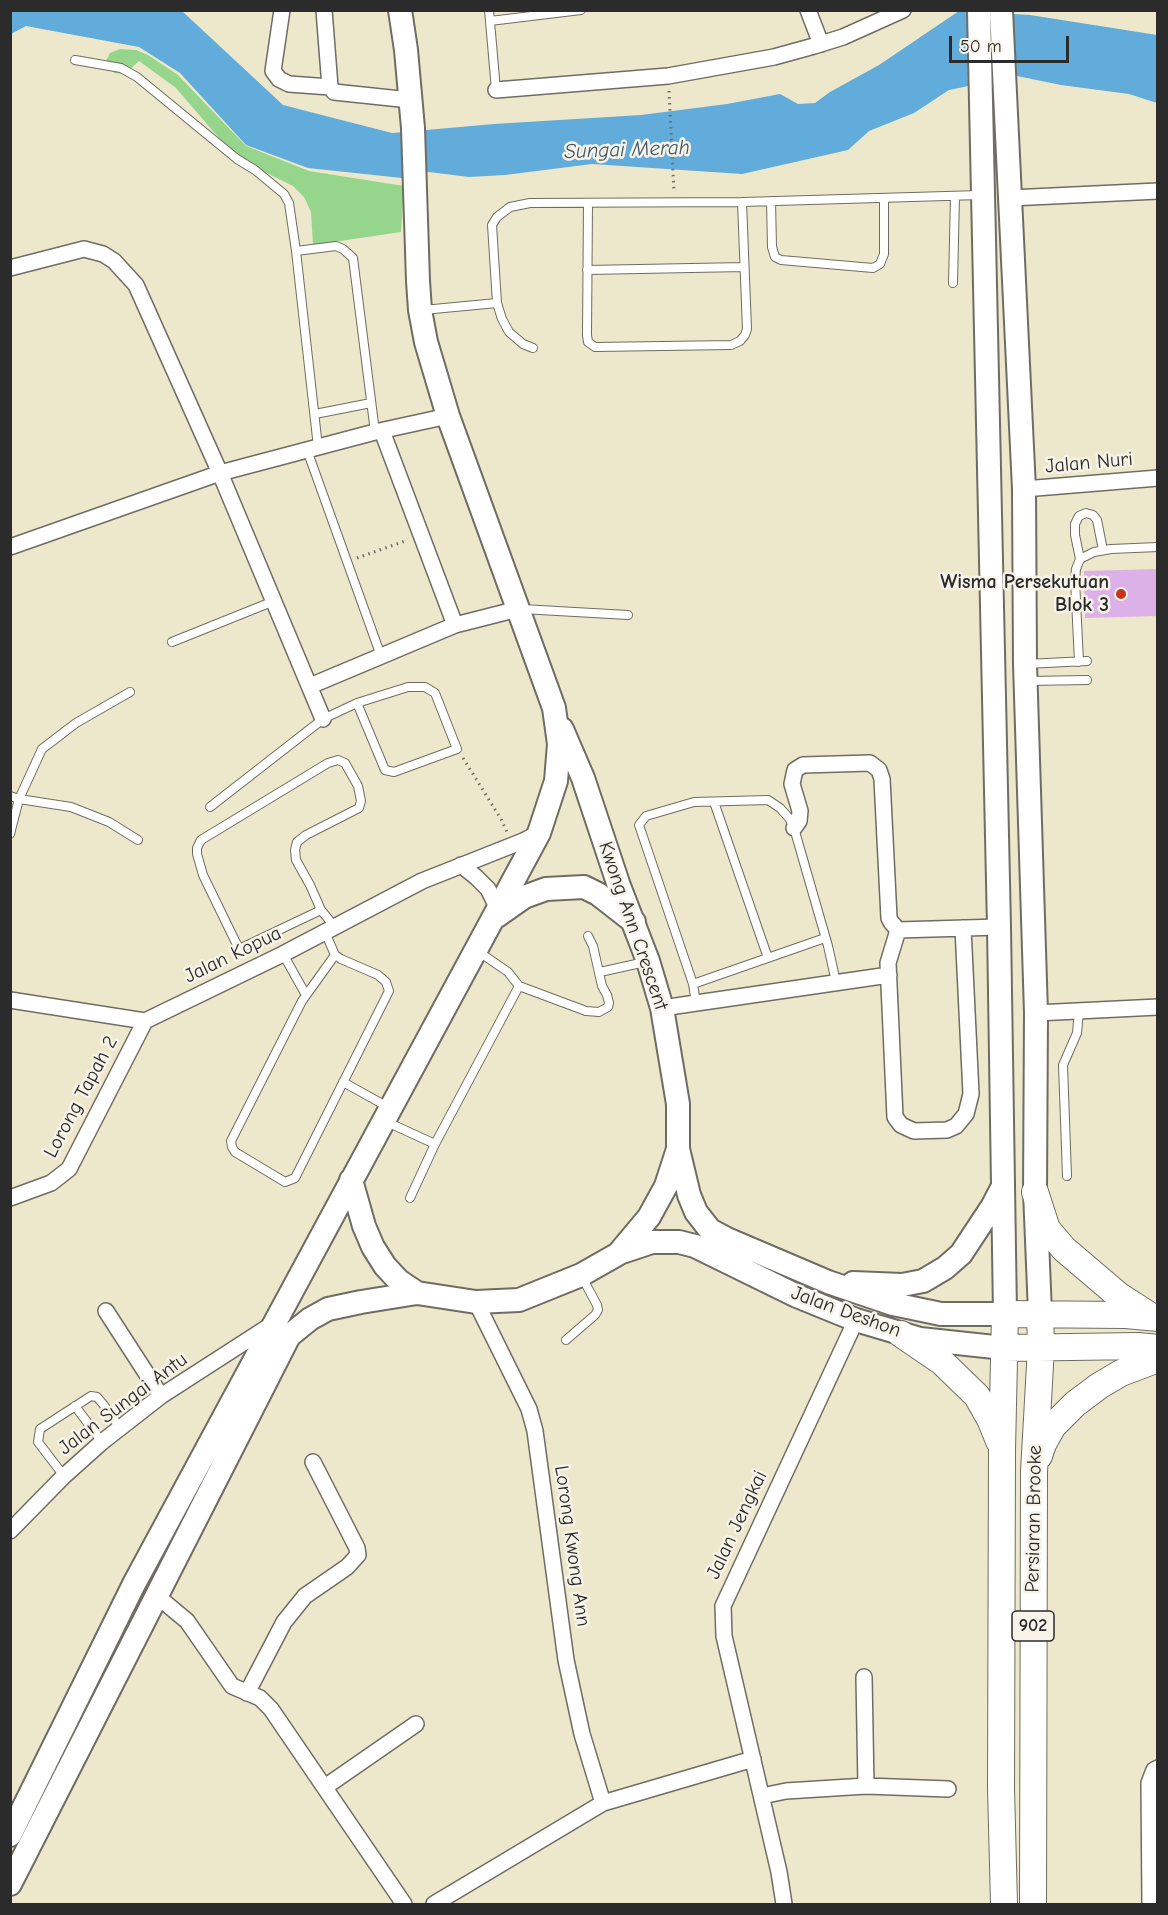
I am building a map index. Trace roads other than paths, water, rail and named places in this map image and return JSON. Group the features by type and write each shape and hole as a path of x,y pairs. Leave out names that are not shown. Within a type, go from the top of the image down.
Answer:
{"main road":[{"path":"979,10 1005,1314"},
{"path":"1001,10 1024,489 1025,672 1036,1013 1035,1191 1040,1313"},
{"path":"10,1835 134,1584 539,833 556,781 559,744 554,708 448,416 426,342 418,281 413,128 404,11"},
{"name":"Kwong Ann Crescent","path":"351,1179 364,1226 373,1247 385,1266 399,1281 417,1293 476,1302 519,1300 581,1275 618,1254 649,1217 666,1186 678,1149 678,1104 662,1008 635,923 583,778 554,708"},
{"path":"494,915 524,897 546,889 584,887 598,894 635,923"},
{"name":"Jalan Deshon","path":"678,1149 689,1195 696,1212 710,1230 828,1282 893,1304 940,1314 1040,1313 1155,1317"},
{"path":"828,1282 902,1285 923,1281 945,1268 961,1254 1002,1188"},
{"path":"1035,1191 1047,1229 1064,1249 1118,1295 1155,1317"},
{"name":"Jalan Deshon","path":"618,1254 652,1242 680,1242 695,1246 797,1296 856,1320 920,1339 1004,1348 1158,1348"},
{"path":"10,1884 289,1336 310,1318 328,1309 417,1293"},
{"name":"Persiaran Brooke","path":"1034,1905 1034,1472 1041,1347 1040,1313"},
{"name":"Persiaran Brooke","path":"1004,1905 1001,1788 1002,1450 1005,1314"},
{"path":"901,1334 942,1362 977,1396 990,1419 1002,1450"},
{"path":"1034,1472 1043,1444 1053,1426 1070,1408 1121,1373 1158,1359"}],"street":[{"path":"282,10 273,71 279,79 289,84 330,87"},
{"path":"324,10 330,87 334,92 410,100"},
{"path":"808,10 821,44"},
{"path":"496,90 668,76 774,57 843,37 896,12"},
{"path":"1010,198 1158,191"},
{"path":"10,268 84,249 103,254 114,261 136,285 220,473 323,719"},
{"path":"10,547 220,473 448,416"},
{"path":"378,432 421,535 455,626"},
{"name":"Jalan Nuri","path":"1024,489 1158,478"},
{"path":"310,686 455,626 518,609"},
{"path":"794,828 799,821 801,811 792,784 795,770 803,765 870,763 879,770 882,779 889,918 898,930"},
{"name":"Jalan Kopua","path":"145,1021 283,954 422,881 539,833"},
{"path":"461,865 488,889 494,915"},
{"path":"898,930 999,927"},
{"path":"898,930 888,963 895,1117 901,1125 914,1131 947,1130 956,1125 966,1114 971,1094 963,928"},
{"path":"662,1008 889,975"},
{"path":"10,1000 145,1021"},
{"path":"1036,1013 1158,1007"},
{"name":"Lorong Tapah 2","path":"10,1198 51,1183 69,1169 145,1021"},
{"name":"Lorong Kwong Ann","path":"476,1302 529,1409 535,1431 566,1660 582,1734 603,1803"},
{"path":"106,1311 161,1396"},
{"name":"Jalan Jengkai","path":"784,1905 779,1872 724,1636 723,1606 856,1320"},
{"name":"Jalan Sungai Antu","path":"10,1531 64,1476 102,1442 161,1396 273,1324"},
{"path":"247,1693 280,1630 305,1596 347,1567 358,1555 357,1548 313,1462"},
{"path":"157,1596 187,1621 232,1686 266,1703 404,1905"},
{"path":"864,1677 867,1786"},
{"path":"325,1787 416,1724"},
{"path":"434,1905 603,1803 753,1759"},
{"path":"1150,1905 1154,1860 1149,1783 1154,1770 1158,1768"},
{"path":"762,1796 786,1791 867,1786 948,1789"}],"lane":[{"path":"489,10 496,90"},
{"path":"490,21 581,10"},
{"path":"75,60 121,68 137,77 237,159 278,189 289,203 315,414 313,448 347,562 381,656"},
{"path":"533,348 523,344 509,332 496,303 492,225 497,217 510,207 530,203 742,202 984,195"},
{"path":"953,283 954,196"},
{"path":"771,201 772,247 775,257 781,260 873,268 880,264 884,254 884,198"},
{"path":"588,203 587,335 591,345 595,347 731,345 740,341 747,329 742,202"},
{"path":"296,251 336,246 344,249 353,258 371,403 378,432"},
{"path":"587,270 744,267"},
{"path":"420,310 496,303"},
{"path":"315,414 371,403"},
{"path":"1025,672 1083,662 1075,580 1080,559 1074,535 1079,516 1086,513 1097,520 1103,550"},
{"path":"1080,559 1103,550 1158,548"},
{"path":"171,642 274,601"},
{"path":"518,609 628,615"},
{"path":"1025,672 1087,680"},
{"path":"210,807 323,719 357,703 408,687 424,687 435,693 457,749 394,772 386,770 357,703"},
{"path":"10,834 19,799 42,748 76,723 130,692"},
{"path":"321,910 239,949 203,875 197,848 201,840 328,763 338,760 345,763 358,786 361,801 359,808 306,835 297,842 296,860 310,885 330,929 335,955 378,975 386,982 389,991 295,1178 285,1182 235,1152 231,1141 306,994 335,955"},
{"path":"10,796 71,807 109,822 138,840"},
{"path":"696,1003 693,984 639,825 646,816 694,802 768,800 789,818 794,828 836,982"},
{"path":"714,801 768,958"},
{"path":"475,950 508,972 519,986 586,1011 599,1012 608,1007 609,1003 588,936"},
{"path":"693,984 825,938"},
{"path":"283,954 306,994"},
{"path":"600,972 648,961"},
{"path":"410,1198 435,1144 519,986"},
{"path":"1068,1176 1063,1065 1077,1033 1079,1011"},
{"path":"343,1082 386,1114 435,1144"},
{"path":"566,1340 598,1310 581,1275"},
{"path":"64,1476 38,1442 40,1429 91,1396 97,1397 121,1428"},
{"path":"75,1406 102,1442"}],"water":[{"name":"Sungai Merah","path":"11,11 182,11 283,105 392,133 641,115 727,104 780,94 798,104 815,103 830,92 879,65 959,11 1030,15 1157,35 1157,103 1129,94 1061,85 1017,76 949,90 914,113 869,131 848,150 742,174 592,164 505,175 469,177 429,172 402,178 308,168 246,145 180,73 139,47 26,26 11,34"}],"place":[{"name":"Wisma Persekutuan Blok 3","path":"1121,594"}]}
